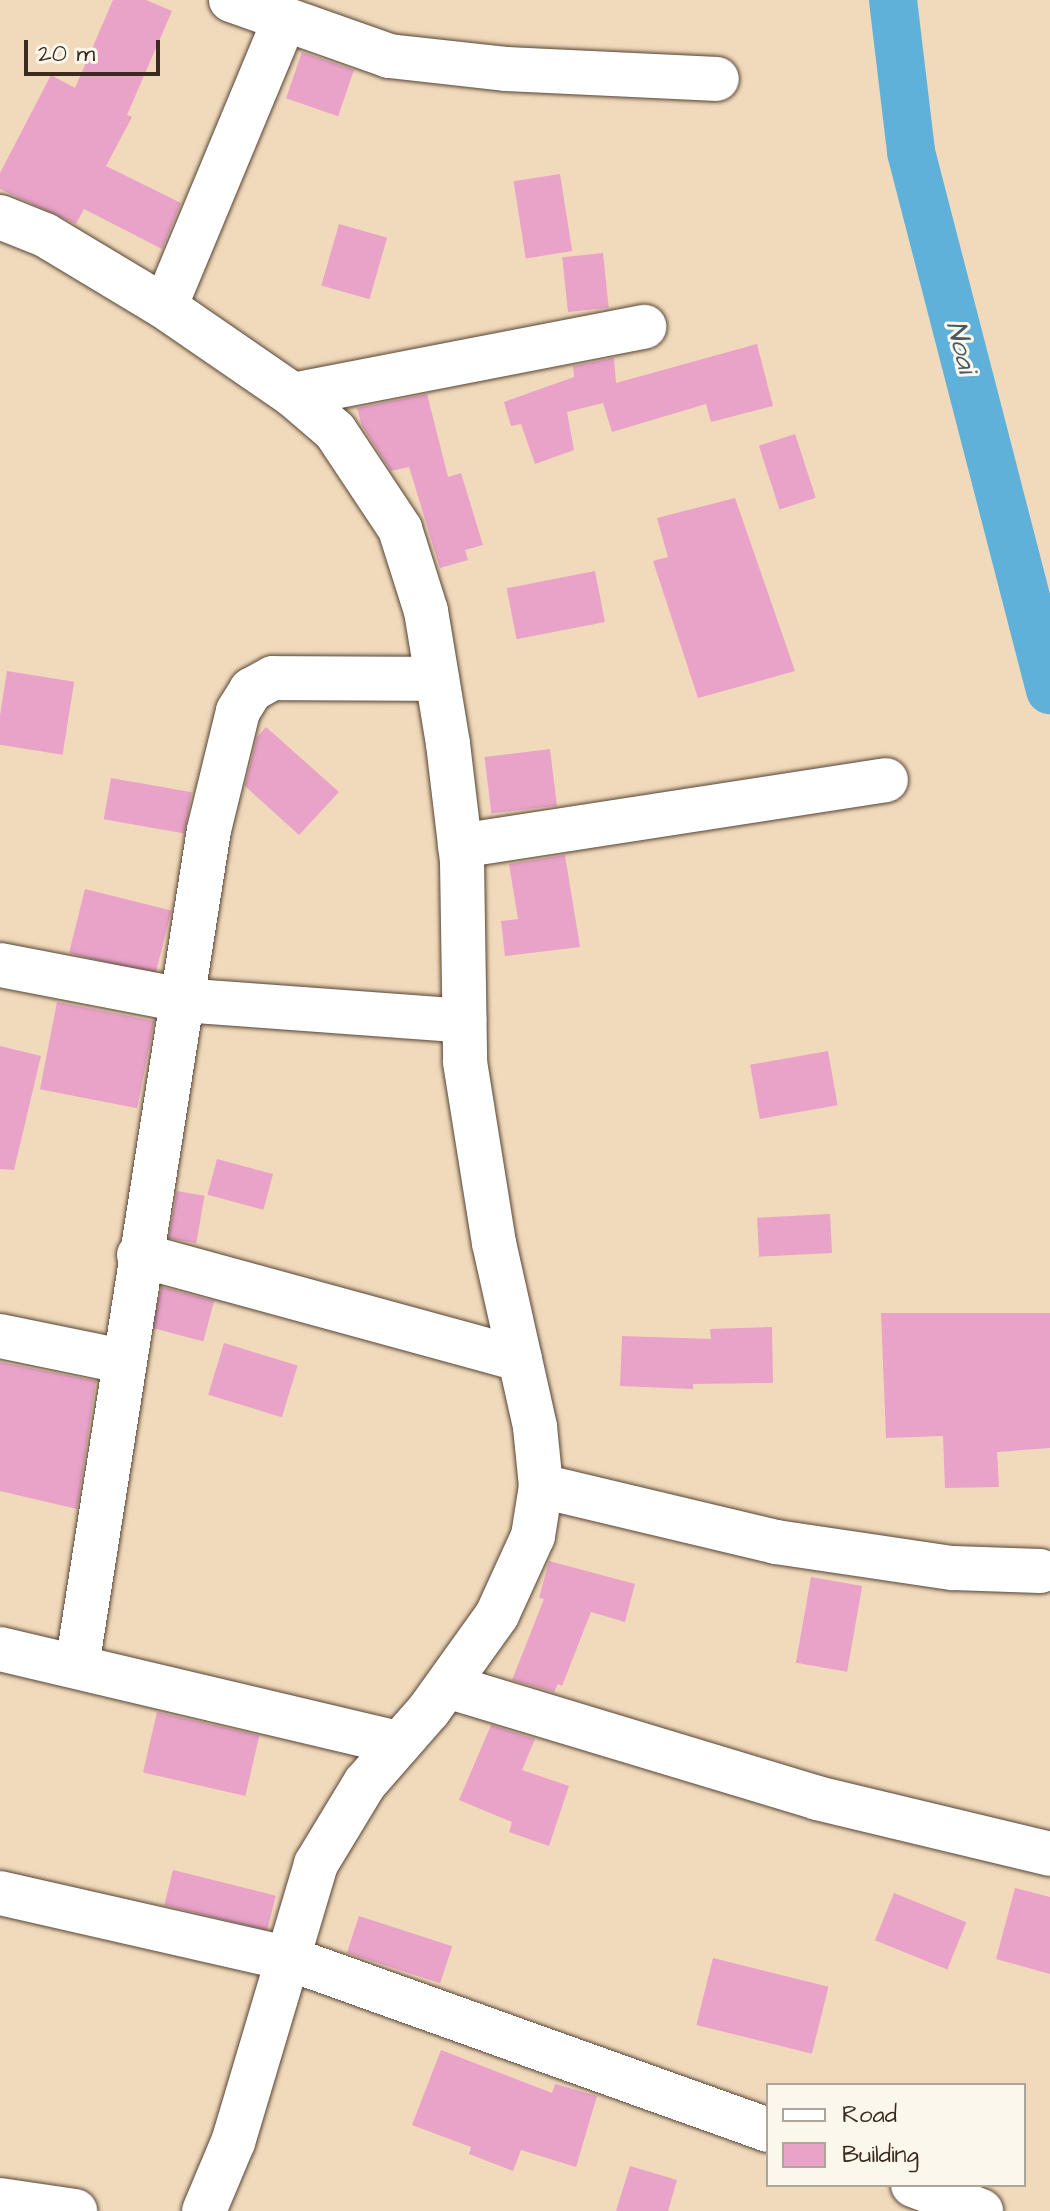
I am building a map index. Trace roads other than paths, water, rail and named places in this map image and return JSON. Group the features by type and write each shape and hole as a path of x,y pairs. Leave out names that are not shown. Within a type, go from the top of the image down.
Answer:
{"street":[{"path":"231,0 389,56 507,69 717,79"},
{"path":"165,307 284,21"},
{"path":"0,217 45,235 165,307 293,395 335,431 400,529 426,611 437,679 460,846 465,1062 489,1212 520,1359 541,1486 533,1536 497,1615 447,1686 333,1828 316,1864 233,2142 204,2211"},
{"path":"293,395 644,327"},
{"path":"77,1666 122,1361 209,830 238,711 251,690 273,678 437,679"},
{"path":"460,846 886,780"},
{"path":"0,965 181,1000 464,1021"},
{"path":"139,1255 520,1359"},
{"path":"0,1336 122,1361"},
{"path":"541,1486 776,1542 953,1568 1040,1571"},
{"path":"0,1649 399,1743"},
{"path":"447,1686 817,1798 1050,1854"},
{"path":"0,1893 290,1959 766,2129"},
{"path":"918,2187 981,2211"},
{"path":"0,2200 75,2211"}],"waterway":[{"name":"Noai","path":"893,0 911,152 1050,690"}]}
